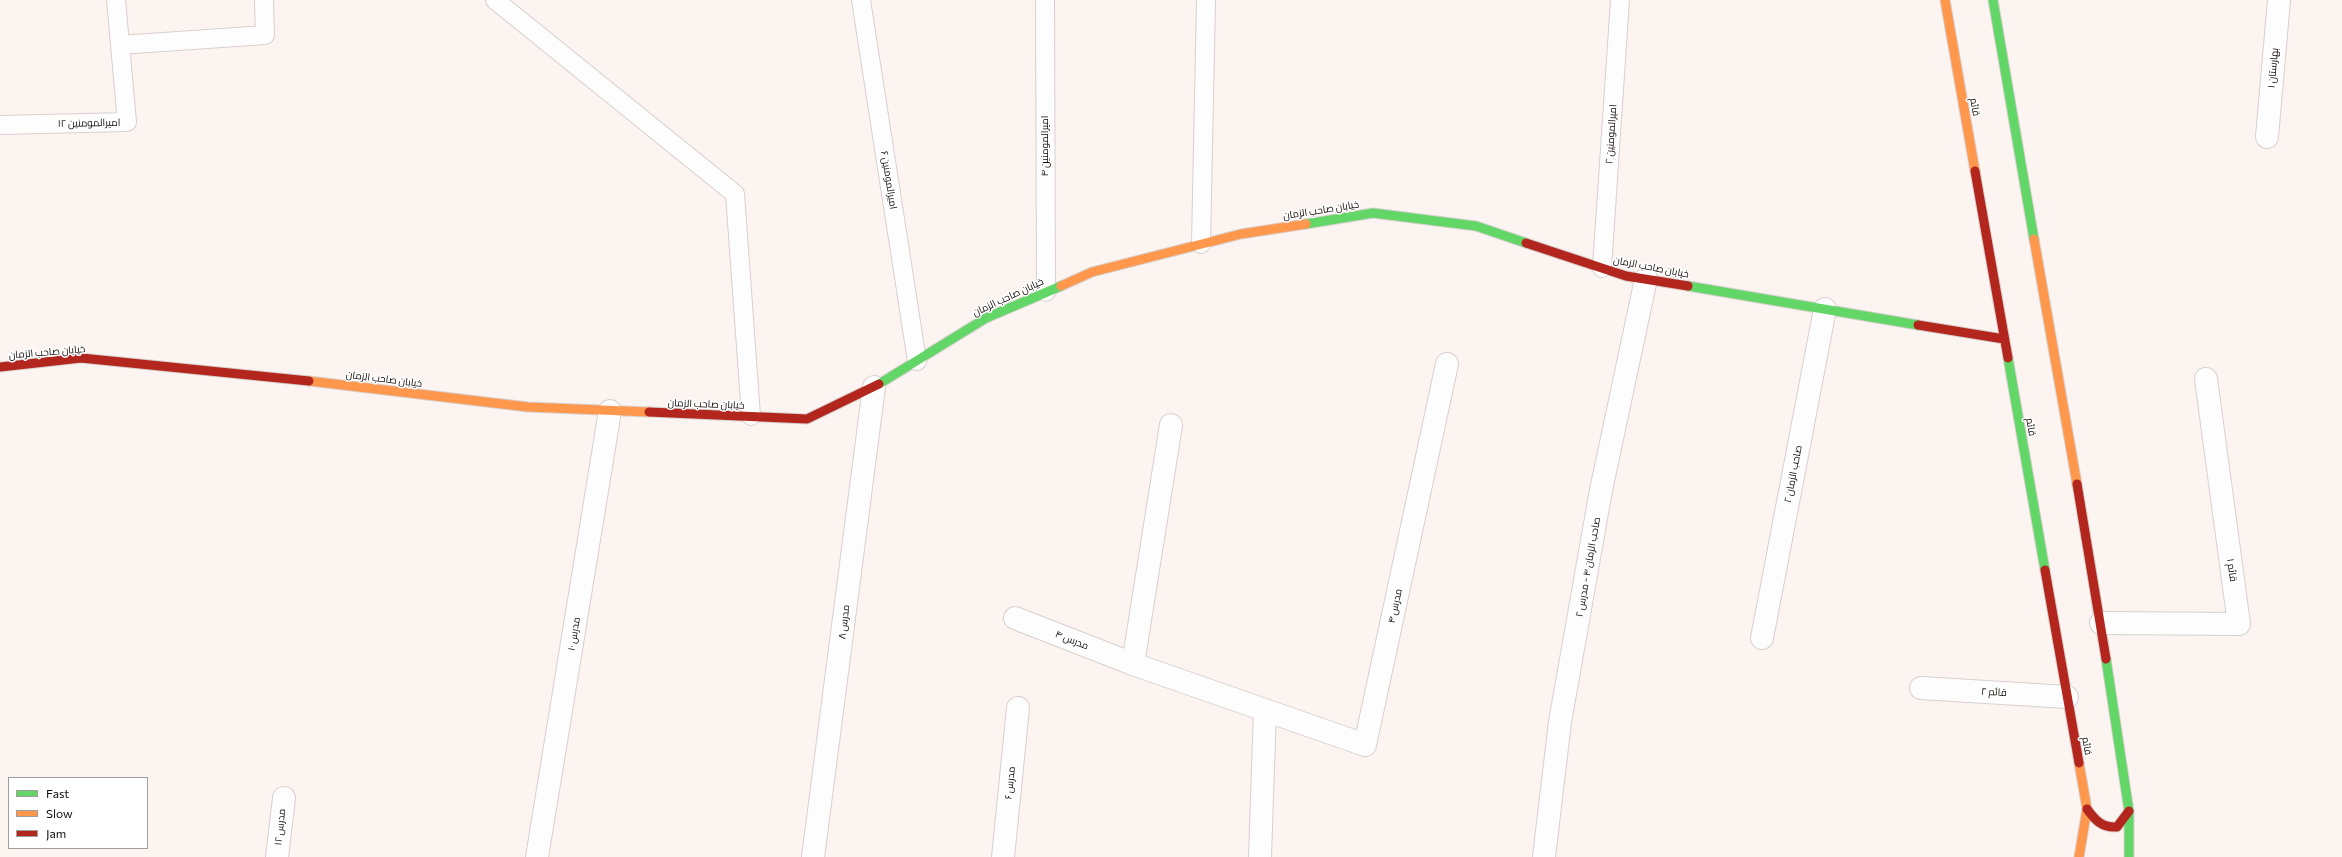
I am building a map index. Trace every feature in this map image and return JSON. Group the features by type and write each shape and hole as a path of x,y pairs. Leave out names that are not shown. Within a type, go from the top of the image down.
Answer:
{"street":[{"name":"قائم","path":"1945,0 2087,809 2079,857"},
{"path":"1993,0 2101,623 2129,811 2129,857"},
{"name":"بهارستان ۱","path":"2267,137 2279,0"},
{"name":"خیابان صاحب الزمان","path":"0,367 81,358 319,382 528,407 806,419 874,387 986,318 1092,272 1241,234 1373,213 1476,226 1602,268 1646,279 2004,339"},
{"name":"صاحب الزمان ۴ - مدرس ۲","path":"1544,857 1560,722 1600,498 1646,279"},
{"name":"صاحب الزمان ۲","path":"1762,638 1825,309"},
{"name":"مدرس ۴","path":"1016,618 1133,664 1365,745 1447,364"},
{"name":"قائم ۱","path":"2101,623 2239,624 2206,379"},
{"name":"مدرس ۸","path":"813,857 874,387"},
{"name":"مدرس ۱۰","path":"537,857 610,411"},
{"path":"1133,664 1171,425"},
{"name":"قائم ۲","path":"1921,688 2067,696"},
{"name":"مدرس ۶","path":"1003,857 1018,708"},
{"path":"1260,857 1265,710"},
{"name":"مدرس ۱۲","path":"277,857 284,798"},
{"path":"2087,809 2097,824 2107,828 2117,827 2129,811"}],"lane":[{"name":"امیرالمومنین ۱۲","path":"0,125 127,122 116,0"},
{"path":"120,45 265,35 264,0"},
{"path":"495,0 735,194 751,416"},
{"name":"امیرالمومنین ۶","path":"861,0 917,361"},
{"name":"امیرالمومنین ۴","path":"1045,0 1046,292"},
{"path":"1201,244 1206,0"},
{"name":"امیرالمومنین ۲","path":"1602,268 1620,0"}],"traffic: fast":[{"path":"1993,0 2034,239"},
{"path":"1306,224 1373,213 1476,226 1526,243"},
{"path":"879,384 986,318 1061,286"},
{"path":"1688,286 1918,325"},
{"path":"2008,358 2045,570"},
{"path":"2106,659 2129,811 2129,857"}],"traffic: slow":[{"path":"1945,0 1975,171"},
{"path":"1061,286 1092,272 1241,234 1306,224"},
{"path":"2034,239 2077,484"},
{"path":"309,381 528,407 649,412"},
{"path":"2079,763 2087,809 2079,857"}],"traffic: jam":[{"path":"1975,171 2008,358"},
{"path":"1526,243 1626,276 1688,286"},
{"path":"1918,325 2004,339"},
{"path":"0,367 81,358 309,381"},
{"path":"649,412 807,419 879,384"},
{"path":"2077,484 2106,659"},
{"path":"2045,570 2079,763"},
{"path":"2087,809 2093,817 2103,825 2112,827 2117,827 2129,811"}]}
